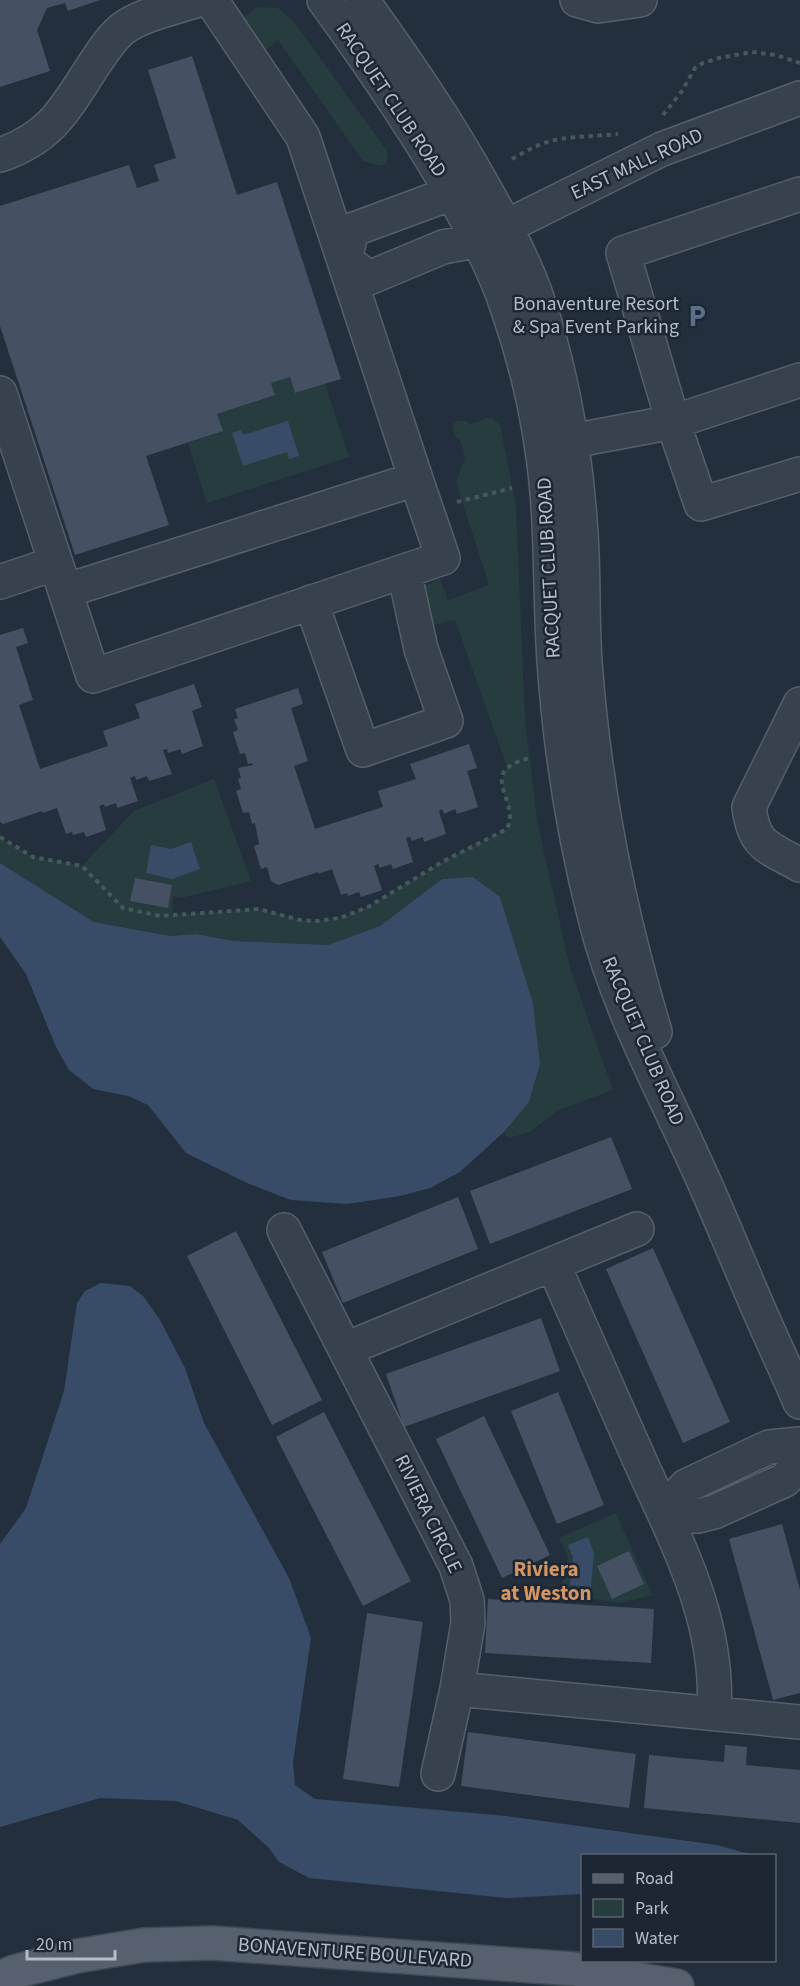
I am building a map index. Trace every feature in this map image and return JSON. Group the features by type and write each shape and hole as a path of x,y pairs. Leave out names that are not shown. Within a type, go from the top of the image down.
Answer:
{"main road":[{"name":"BONAVENTURE BOULEVARD","path":"0,1978 77,1956 133,1947 213,1943 574,1969 676,1986"}],"street":[{"path":"0,155 38,137 56,122 100,55 124,27 151,15 198,0"},
{"path":"0,393 93,676 443,558 303,137 211,0"},
{"name":"RACQUET CLUB ROAD","path":"324,0 382,80 428,150 452,193"},
{"name":"RACQUET CLUB ROAD","path":"362,0 454,134 493,234 506,302 529,381 542,445 551,536 554,661 565,768 597,925 613,976 653,1074 698,1167 800,1402"},
{"path":"577,0 598,6 640,0"},
{"name":"EAST MALL ROAD","path":"345,260 369,278 443,247 493,234 662,149 800,98"},
{"path":"345,260 352,230 452,193 493,234"},
{"path":"800,194 623,253 673,422 701,504 800,474"},
{"name":"RACQUET CLUB ROAD","path":"493,234 534,292 558,374 572,441 582,534 585,660 598,775 614,867 648,1007 698,1167"},
{"path":"572,441 673,422 800,380"},
{"path":"0,582 61,577 416,478"},
{"path":"311,602 363,750 446,721 421,649 404,571"},
{"path":"800,704 749,807 751,826 762,844 800,865"},
{"path":"346,1349 637,1229"},
{"name":"RIVIERA CIRCLE","path":"284,1230 456,1566 467,1600 468,1623 457,1689 438,1774"},
{"path":"553,1264 695,1584 715,1670 714,1713"},
{"path":"665,1515 686,1486 769,1447 800,1444"},
{"path":"665,1515 698,1516 714,1512 785,1480 800,1462"},
{"path":"457,1689 800,1722"}],"path":[{"path":"657,120 682,91 695,68 703,63 752,52 776,55 800,63"},
{"path":"512,159 537,145 560,139 626,132"},
{"path":"427,511 512,488"},
{"path":"0,837 33,857 82,866 123,908 159,916 259,909 300,920 317,921 340,918 368,907 442,862 507,829 510,812 502,790 501,778 507,767 530,758"}],"green space":[{"path":"257,7 278,8 294,22 387,151 386,164 380,166 363,161 278,40 262,53 241,23 245,16"},
{"path":"290,377 296,393 325,384 349,457 207,503 188,443 222,431 217,414 275,395 271,383"},
{"path":"487,418 493,419 500,425 516,506 525,719 537,821 570,968 613,1090 557,1111 530,1132 509,1138 505,1135 505,1131 529,1102 540,1064 533,1003 500,897 442,879 380,926 328,945 234,941 196,934 170,936 94,922 0,863 0,837 33,857 82,866 134,811 214,779 251,881 181,898 173,896 172,915 259,909 300,920 317,921 340,918 368,907 442,862 507,829 510,813 502,785 507,767 455,620 425,627 418,589 440,579 448,600 489,585 456,482 465,458 460,440 452,429 454,423 459,421 466,421 469,425"},
{"path":"616,1513 652,1595 620,1603 560,1594 568,1557 559,1538"}],"water":[{"path":"288,421 299,456 289,459 287,452 243,466 232,433 241,430 243,435"},
{"path":"191,842 200,869 172,879 146,873 151,845 171,849"},
{"path":"0,863 94,922 170,936 196,934 234,941 328,945 380,926 442,879 473,877 500,897 533,1003 540,1064 529,1102 505,1131 460,1172 430,1188 400,1196 347,1204 291,1200 247,1183 186,1153 148,1105 128,1096 93,1089 69,1070 56,1047 26,974 0,937"},
{"path":"101,1283 130,1286 144,1297 160,1320 185,1368 204,1423 289,1578 311,1638 293,1762 295,1785 315,1799 507,1816 717,1845 749,1854 581,1854 581,1894 507,1898 309,1878 279,1862 269,1848 238,1820 176,1801 100,1798 0,1827 0,1544 26,1508 64,1391 77,1303 85,1291"},
{"path":"588,1537 594,1553 591,1587 570,1585 573,1557 568,1545"}],"building":[{"path":"0,0 100,0 68,11 65,3 47,8 37,30 50,71 0,87"},
{"path":"192,56 237,195 277,182 341,379 295,393 290,377 271,383 275,395 217,414 223,431 146,456 169,525 75,555 0,326 0,206 129,165 137,188 159,181 154,165 176,158 148,70"},
{"path":"23,628 28,643 16,647 33,700 19,705 40,769 108,746 103,731 140,718 135,704 194,684 202,707 192,711 203,746 182,754 180,749 168,753 167,749 163,750 172,774 149,781 147,776 136,780 135,776 130,778 138,801 117,808 116,803 105,807 104,804 99,806 106,830 86,837 84,832 66,834 57,808 3,824 0,822 0,635"},
{"path":"298,688 303,704 291,708 308,761 294,766 315,829 383,807 378,791 416,779 410,764 469,744 477,768 467,771 478,807 457,814 455,809 444,814 442,809 439,811 446,834 424,842 423,837 412,841 410,837 406,838 413,862 393,869 391,864 380,868 378,864 374,866 382,890 361,897 359,892 348,896 347,893 341,895 332,869 278,885 271,881 267,867 261,869 254,846 259,844 255,823 252,824 249,812 243,813 236,791 241,789 238,768 253,765 248,764 245,753 240,754 233,732 238,730 234,719 238,718 235,709"},
{"path":"135,878 172,885 168,908 130,901"},
{"path":"611,1137 632,1189 490,1244 470,1191"},
{"path":"458,1197 478,1249 343,1303 322,1252"},
{"path":"236,1231 322,1400 272,1425 187,1256"},
{"path":"653,1248 730,1422 683,1443 606,1269"},
{"path":"541,1318 560,1371 404,1427 386,1374"},
{"path":"558,1392 604,1505 557,1524 511,1411"},
{"path":"324,1412 411,1581 363,1606 276,1437"},
{"path":"484,1416 550,1555 502,1578 436,1439"},
{"path":"782,1524 800,1590 800,1693 773,1700 729,1539"},
{"path":"629,1551 644,1584 612,1599 597,1566"},
{"path":"488,1599 654,1609 651,1663 485,1653"},
{"path":"367,1613 423,1622 399,1787 343,1779"},
{"path":"468,1732 636,1754 629,1808 461,1786"},
{"path":"725,1745 747,1747 746,1765 800,1770 800,1823 644,1808 649,1755 724,1762"}],"place":[{"name":"Bonaventure Resort & Spa Event Parking","path":"697,316"}],"district":[{"name":"Riviera at Weston","path":"546,1581"}]}
